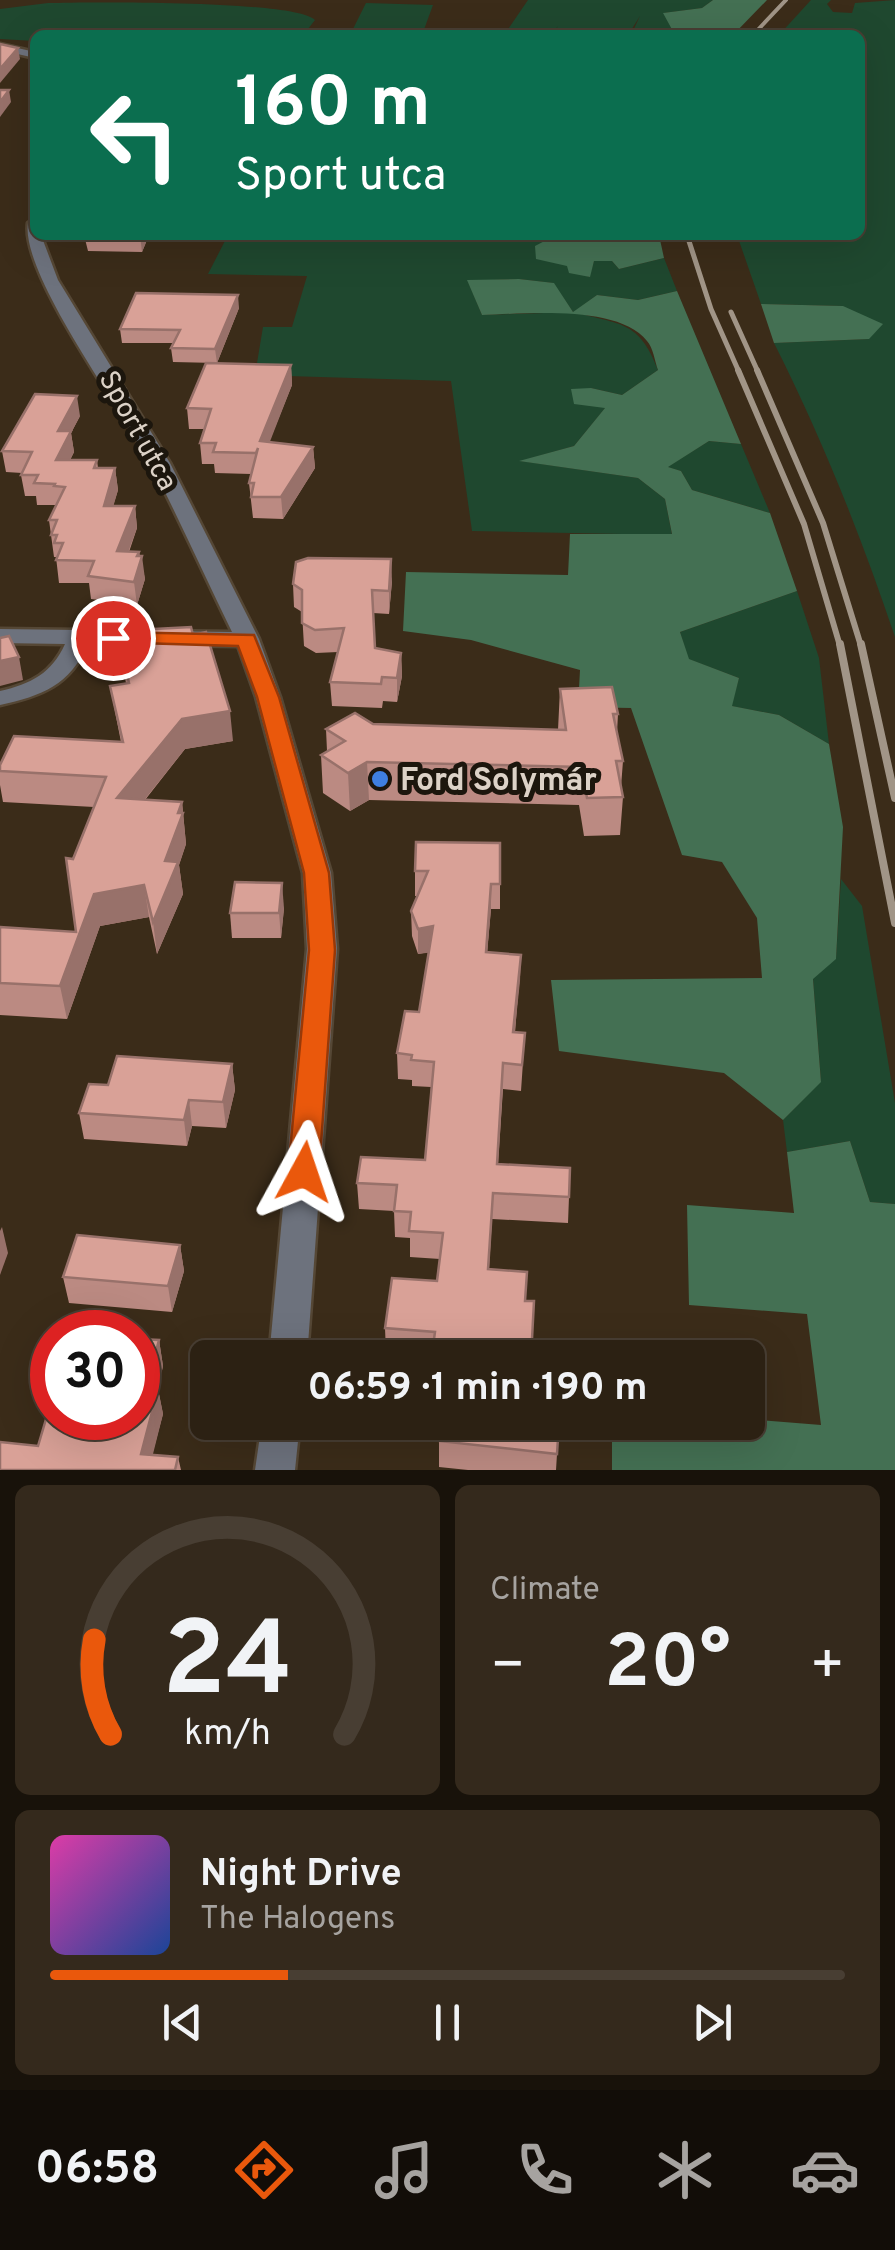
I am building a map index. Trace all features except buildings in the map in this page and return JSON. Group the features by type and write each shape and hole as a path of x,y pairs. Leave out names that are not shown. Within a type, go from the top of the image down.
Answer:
{"street":[{"path":"0,47 30,54"},
{"name":"Sport utca","path":"35,240 50,280 160,463 247,640 268,697 317,873 322,950 290,1340"},
{"path":"0,636 247,640"},
{"path":"0,698 29,692 54,680 71,658 79,638"},
{"path":"274,1470 278,1440"}],"green space":[{"path":"528,0 713,0 702,8 664,13 672,30 633,30 640,16 631,30 556,30 558,26 555,30 507,30"},
{"path":"713,0 767,0 738,30 672,30 663,13 702,8"},
{"path":"811,0 831,0 827,4 833,12 852,13 855,3 895,0 895,637 840,488 774,343 869,339 843,306 761,304 739,240 865,240 865,30 784,30"},
{"path":"48,3 233,6 300,13 315,20 305,30 30,30 30,41 0,39 0,9"},
{"path":"366,3 433,5 424,30 352,30"},
{"path":"225,240 558,240 568,266 589,277 594,261 612,261 619,269 664,258 677,291 638,300 597,295 574,312 616,323 635,333 658,370 622,395 591,388 606,407 574,446 521,461 638,478 665,499 672,535 472,531 451,381 255,375 263,327 292,327 307,276 208,274","holes":["519,279 553,283 573,312 482,315 468,281"]},
{"path":"546,240 660,240 664,258 619,269 612,261 594,261 590,277 569,273 567,266 536,259 535,246"},
{"path":"467,280 554,283 573,312 597,295 638,300 677,291 741,444 709,441 668,467 681,471 692,490 770,513 797,591 680,632 689,659 739,678 732,706 779,715 829,744 843,827 836,959 813,979 821,1082 783,1120 724,1073 559,1051 551,980 762,978 757,918 722,862 682,855 631,708 578,707 580,670 471,640 403,631 406,572 568,575 570,534 672,534 665,499 638,478 519,461 574,446 605,408 574,404 571,389 591,388 622,395 658,370 649,344 633,329 593,316 482,315"},
{"path":"761,304 843,306 883,324 869,339 774,343"},
{"path":"709,441 741,444 770,513 692,490 681,471 667,467"},
{"path":"797,591 819,658 829,744 779,715 731,706 739,678 688,659 680,632"},
{"path":"841,879 862,906 895,1103 895,1204 870,1202 850,1141 787,1152 783,1120 821,1081 813,978 836,958"},
{"path":"850,1141 870,1202 895,1204 895,1470 612,1470 612,1440 765,1440 765,1420 821,1425 807,1314 689,1305 687,1205 794,1213 787,1152"}],"railway":[{"path":"758,30 786,0"},
{"path":"689,240 711,309 739,372"},
{"path":"731,312 758,372"},
{"path":"738,370 804,524 840,646"},
{"path":"757,370 823,523 861,646"},
{"path":"840,644 895,923"},
{"path":"861,644 895,798"}],"place":[{"name":"Ford Solymár","path":"380,779"}],"route":[{"path":"113,638 247,640 268,697 317,873 322,950 304,1172"}]}
